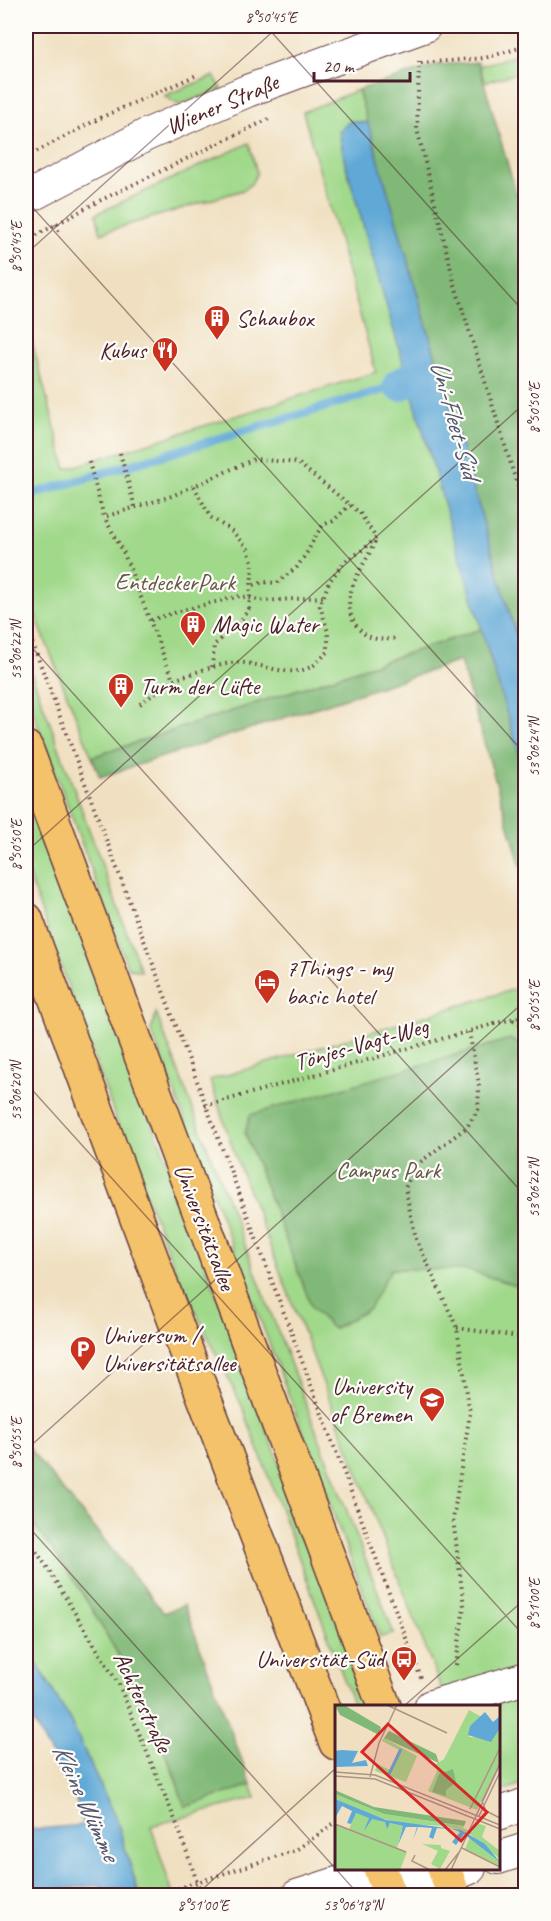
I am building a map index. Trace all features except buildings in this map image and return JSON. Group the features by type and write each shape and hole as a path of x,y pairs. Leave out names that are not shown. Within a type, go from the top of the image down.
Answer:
{"main road":[{"name":"Universitätsallee","path":"26,748 383,1705"},
{"path":"26,919 177,1326 335,1740"}],"street":[{"name":"Wiener Straße","path":"26,198 146,135 247,91 425,26"},
{"path":"441,1702 525,1678"},
{"path":"500,1813 525,1804"},
{"path":"500,1857 525,1849"},
{"path":"297,1896 384,1876 454,1877"}],"path":[{"path":"409,64 485,58 525,46"},
{"path":"418,92 417,129 454,282 525,513"},
{"path":"26,241 56,224 271,119"},
{"path":"56,224 59,233"},
{"path":"120,453 135,507"},
{"path":"104,517 172,496 254,459 298,463 360,513 376,538"},
{"path":"89,462 104,517 123,551 173,680"},
{"path":"517,482 525,480"},
{"path":"194,486 210,517 232,531 248,549 253,565 249,609 239,623 214,645 212,668"},
{"path":"251,586 264,582 277,584 297,567 323,525 333,521 350,505"},
{"path":"140,704 173,680 232,662 250,663 275,670 296,671 312,666 328,652 328,632 320,606 329,582 345,561 376,538"},
{"path":"376,538 351,589 349,603 352,620 363,634 382,641 396,638"},
{"path":"151,620 240,596 265,601 323,597"},
{"path":"26,626 206,1106 441,1702"},
{"name":"Tönjes-Vagt-Weg","path":"206,1106 525,1015"},
{"path":"512,1019 525,1026"},
{"path":"441,1702 464,1606 453,1519 470,1413 457,1328 416,1239 405,1188 415,1166 467,1127 478,1110 479,1084 469,1032"},
{"path":"457,1328 525,1338"},
{"name":"Achterstraße","path":"26,1537 119,1685 178,1827 202,1896"},
{"path":"155,1896 296,1850 335,1823"}],"green space":[{"path":"525,53 525,71 485,82 479,66"},
{"path":"478,62 525,224 525,666 358,90 437,65"},
{"path":"214,76 222,89 179,105 164,96"},
{"name":"EntdeckerPark","path":"358,90 368,123 350,121 344,159 482,629 92,757 26,592 26,320 66,469 376,372 303,112"},
{"path":"249,143 257,173 251,184 243,190 101,233 96,214"},
{"path":"482,629 525,774 525,880 460,661 100,777 92,757"},
{"path":"26,658 141,971 128,968 26,693"},
{"path":"26,784 370,1705 354,1705 243,1408 175,1269 120,1130 26,869"},
{"name":"Campus Park","path":"525,986 525,1783 500,1792 500,1705 448,1705 235,1155 210,1080"},
{"path":"156,1013 394,1634 380,1637 151,1030"},
{"path":"510,1039 525,1048 525,1289 469,1270 391,1269 369,1309 333,1329 312,1308 245,1133 250,1115"},
{"path":"26,1445 164,1613 184,1605 251,1785 185,1807 172,1768 128,1671 78,1586 26,1513"},
{"path":"26,1513 73,1578 125,1667 164,1749 185,1806 251,1785 256,1798 151,1826 173,1895 139,1895 117,1821 70,1720 26,1645"}],"water":[{"path":"350,121 368,123 525,666 525,774 344,159 339,131"},
{"name":"Kleine Wümme","path":"26,1645 70,1720 117,1821 139,1895 102,1895 102,1885 26,1893 26,1830 84,1825 76,1800 26,1708"}],"waterway":[{"name":"Uni-Fleet-Süd","path":"399,385 419,374"},
{"path":"26,496 399,385"}],"place":[{"name":"Schaubox","path":"217,341"},
{"name":"Kubus","path":"165,373"},
{"name":"Magic Water","path":"193,647"},
{"name":"Turm der Lüfte","path":"121,709"},
{"name":"7Things - my basic hotel","path":"267,1005"},
{"name":"Universum / Universitätsallee","path":"83,1372"},
{"name":"University of Bremen","path":"432,1423"},
{"name":"Universität-Süd","path":"404,1682"}]}
